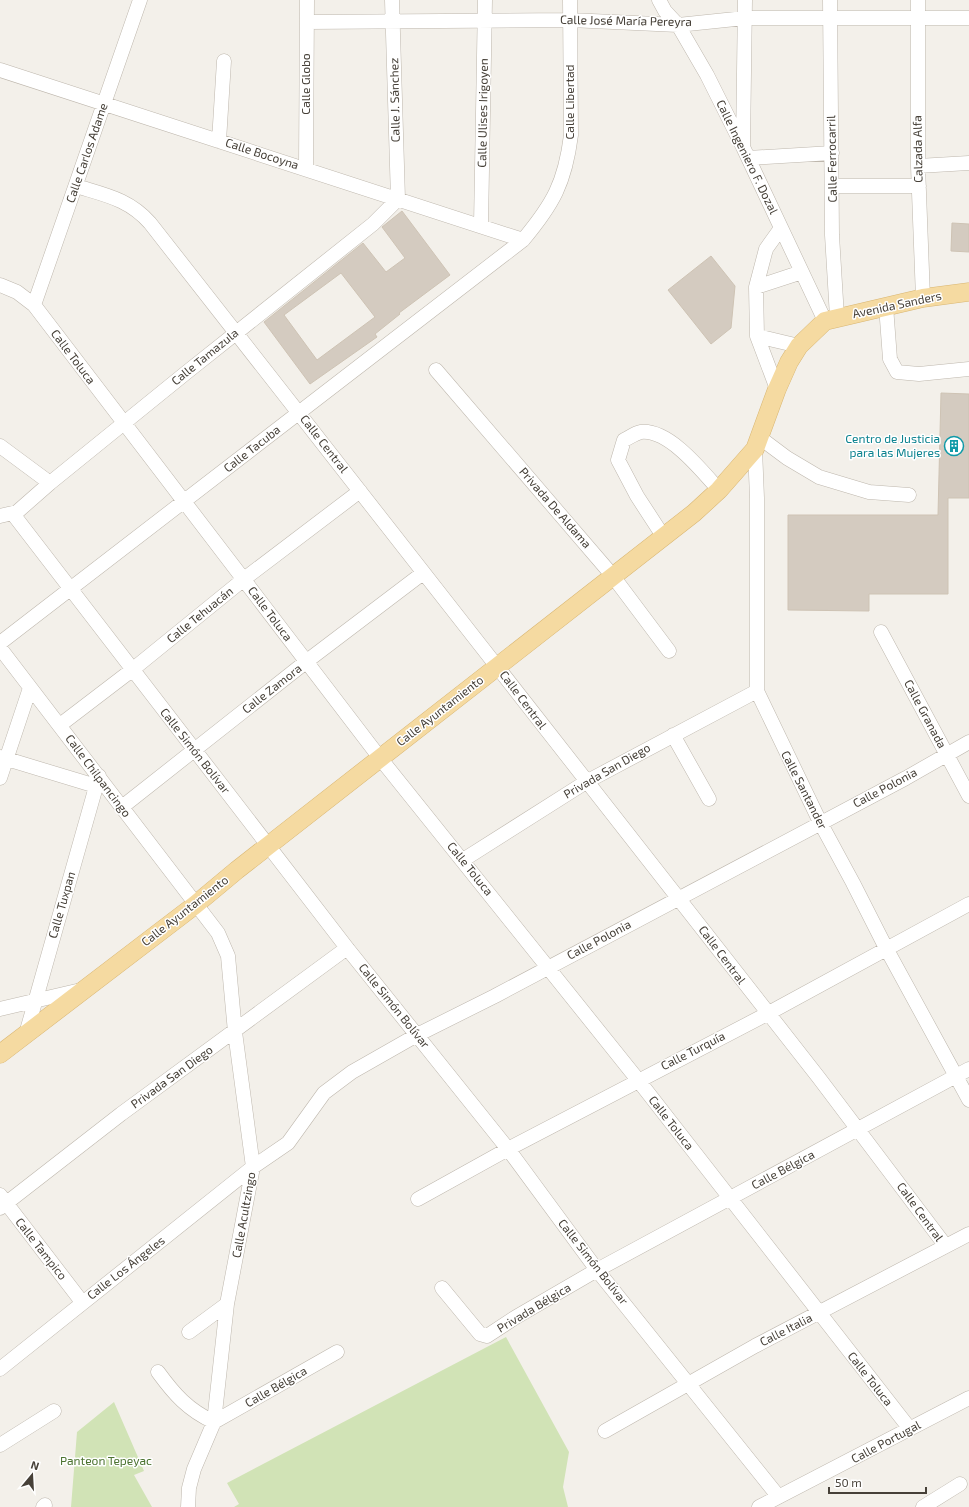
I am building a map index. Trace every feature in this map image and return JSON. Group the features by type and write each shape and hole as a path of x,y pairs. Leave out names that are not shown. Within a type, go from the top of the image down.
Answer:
{"main road":[{"name":"Avenida Sanders","path":"831,319 923,298 969,292"},
{"name":"Calle Ayuntamiento","path":"0,1054 195,905 612,575 694,513 719,490 757,443 777,389 799,346 831,319"}],"street":[{"name":"Calle Carlos Adame","path":"34,306 140,0"},
{"name":"Calle Globo","path":"306,0 306,168"},
{"name":"Calle J. Sánchez","path":"392,0 398,199"},
{"name":"Calle Ulises Irigoyen","path":"481,225 485,0"},
{"name":"Calle Libertad","path":"523,240 551,205 565,170 569,152 571,135 570,0"},
{"name":"Calle Ingeniero F. Dozal","path":"659,0 665,11 678,25 707,75 802,272 831,319"},
{"path":"745,0 745,153 832,153"},
{"name":"Calle Ferrocarril","path":"830,0 832,153 831,319"},
{"name":"Calzada Alfa","path":"918,0 918,166 923,298"},
{"name":"Calle José María Pereyra","path":"307,22 570,20 678,25 745,18 969,18"},
{"path":"219,141 224,61"},
{"name":"Calle Bocoyna","path":"0,70 104,105 306,168 523,240"},
{"path":"918,166 969,164"},
{"name":"Calle Central","path":"76,186 120,200 132,206 142,214 299,412 423,573 858,1129 945,1245"},
{"path":"832,186 919,186"},
{"name":"Calle Tamazula","path":"6,515 50,483 124,424 236,332 372,224 398,199"},
{"path":"777,389 756,336 756,287 766,249 781,228"},
{"name":"Calle Tacuba","path":"0,643 523,240"},
{"path":"756,287 802,272"},
{"name":"Calle Toluca","path":"0,285 17,292 34,306 380,758 638,1080 818,1314 910,1429"},
{"path":"886,306 890,359 896,372 919,374 969,369"},
{"path":"756,336 799,346"},
{"name":"Privada De Aldama","path":"436,370 612,575 669,651"},
{"path":"663,536 637,496 618,460 624,440 640,432 659,435 686,454 719,490"},
{"path":"757,443 819,477 869,492 909,494"},
{"name":"Calle Santander","path":"757,443 757,691 820,822 886,948 969,1100"},
{"path":"0,446 50,483"},
{"name":"Calle Tehuacán","path":"60,725 132,670 244,579 360,491"},
{"name":"Calle Simón Bolívar","path":"6,515 69,589 269,845 347,948 508,1149 597,1270 689,1382 778,1496"},
{"name":"Calle Zamora","path":"122,807 307,661 423,573"},
{"name":"Calle Granada","path":"881,632 969,796"},
{"name":"Calle Chilpancingo","path":"0,648 60,725 98,781 122,807 195,905"},
{"path":"0,778 3,757 30,688"},
{"name":"Privada San Diego","path":"463,860 586,782 673,734 757,691"},
{"path":"673,734 709,799"},
{"name":"Calle Polonia","path":"253,1167 288,1144 324,1093 335,1083 416,1034 548,967 820,822 906,778 969,742"},
{"path":"3,757 98,781"},
{"name":"Calle Tuxpan","path":"26,1034 34,1001 98,781"},
{"name":"Calle Turquía","path":"418,1200 508,1149 767,1014 969,904"},
{"name":"Calle Acultzingo","path":"188,1507 189,1488 194,1469 214,1422 227,1304 253,1167 235,1032 228,956 218,933 195,905"},
{"name":"Privada San Diego","path":"2,1202 235,1032 347,948"},
{"path":"0,1009 83,990"},
{"name":"Calle Bélgica","path":"597,1270 969,1069"},
{"name":"Calle Los Ángeles","path":"0,1368 253,1167"},
{"name":"Calle Tampico","path":"2,1202 82,1302"},
{"name":"Calle Italia","path":"604,1430 689,1382 945,1245 969,1234"},
{"name":"Privada Bélgica","path":"442,1288 480,1334 487,1336 516,1317 597,1270"},
{"path":"189,1332 227,1304"},
{"name":"Calle Bélgica","path":"214,1422 338,1352"},
{"path":"158,1372 175,1395 185,1405 199,1415 214,1422"},
{"name":"Calle Portugal","path":"760,1507 778,1496 969,1399"},
{"path":"0,1445 54,1411"},
{"path":"923,1507 960,1484"}],"green space":[{"path":"506,1337 569,1452 563,1487 568,1507 234,1507 239,1504 227,1483"},
{"name":"Panteon Tepeyac","path":"114,1402 144,1471 134,1475 152,1507 71,1507 77,1432"}],"building":[{"path":"402,211 450,275 399,313 400,314 375,334 377,337 310,384 264,322 363,243 386,272 405,258 382,227","holes":["341,273 375,317 317,360 284,315"]},
{"path":"952,223 969,224 969,252 951,251"},
{"path":"711,256 735,286 731,328 711,344 668,290"},
{"path":"941,393 969,394 969,498 948,498 948,594 869,594 869,611 788,610 788,515 938,515"}],"place":[{"name":"Centro de Justicia para las Mujeres","path":"954,446"}]}
